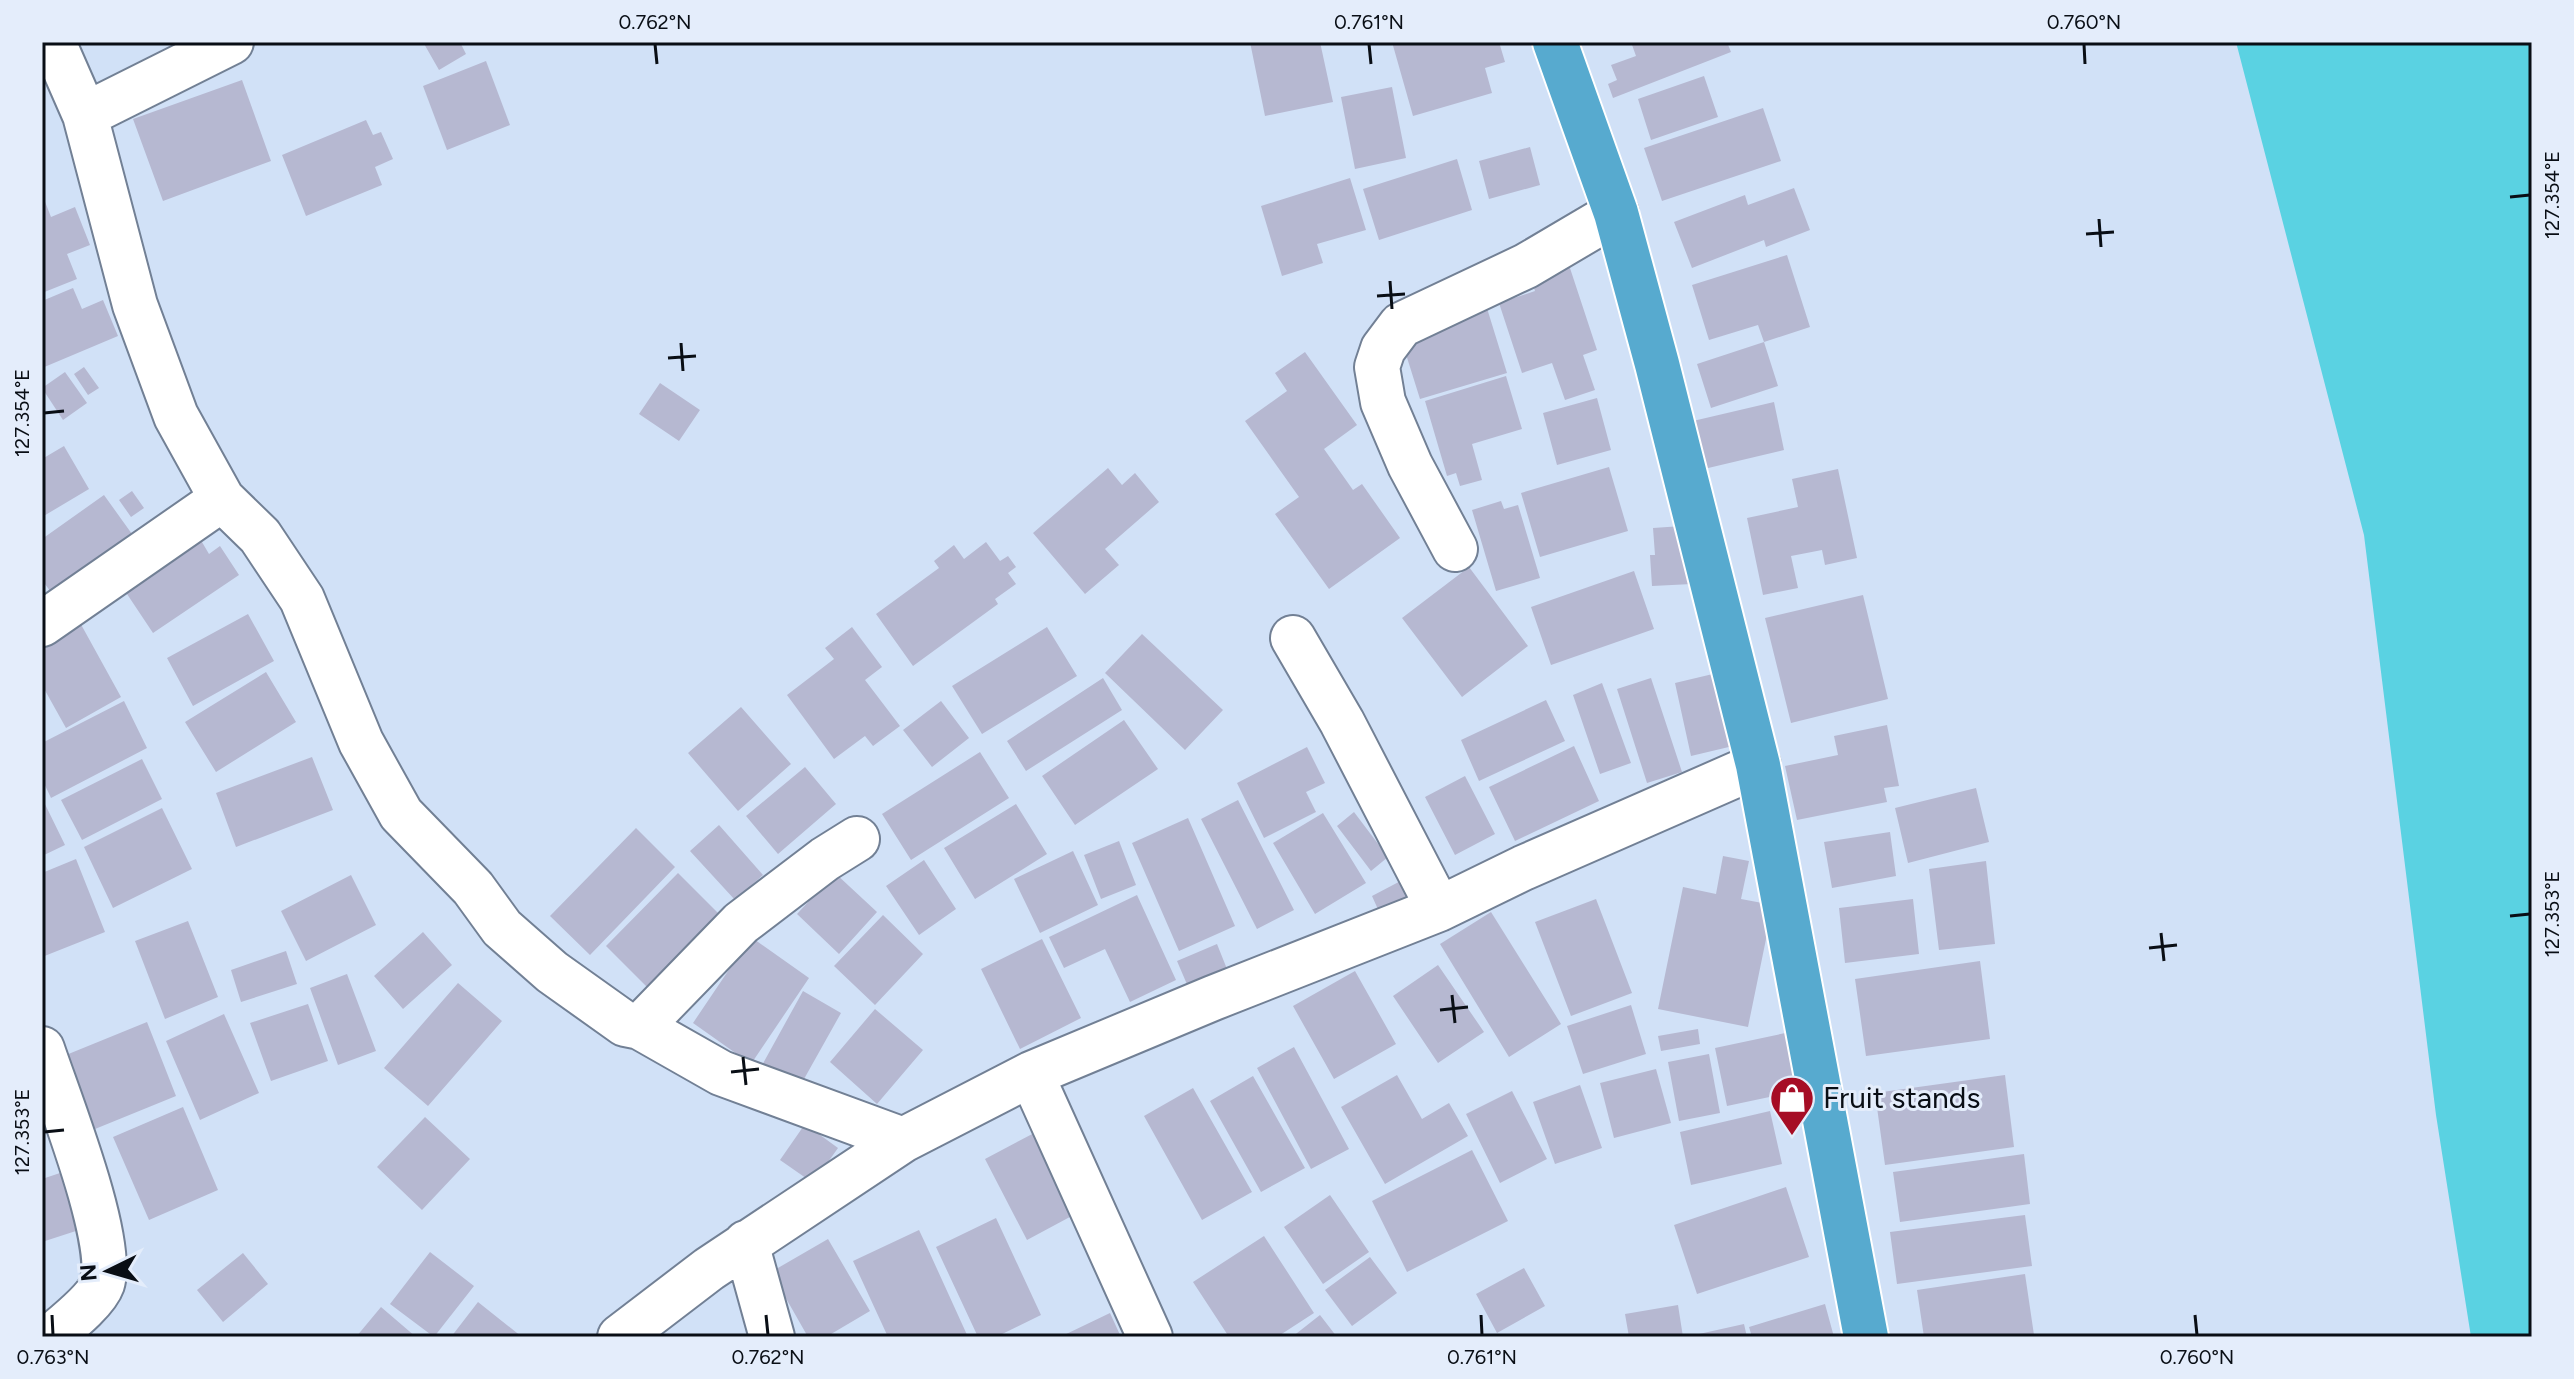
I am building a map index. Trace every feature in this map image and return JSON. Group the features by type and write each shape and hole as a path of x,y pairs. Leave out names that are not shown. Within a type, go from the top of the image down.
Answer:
{"highway":[{"path":"1555,42 1616,213 1758,765 1866,1337"}],"street":[{"path":"53,42 85,115 135,305 176,416 222,499 260,536 302,599 361,742 401,814 473,888 502,928 552,972 625,1024 640,1027 721,1073 903,1140"},
{"path":"85,115 231,42"},
{"path":"1455,549 1410,465 1383,402 1377,367 1383,349 1401,325 1526,266 1616,213"},
{"path":"42,624 222,499"},
{"path":"1293,638 1342,722 1439,909"},
{"path":"620,1337 746,1243 903,1140 1031,1074 1439,909 1523,868 1758,765"},
{"path":"640,1027 741,923 825,859 857,839"},
{"path":"42,1049 101,1230 106,1264 101,1287 51,1337"},
{"path":"1031,1074 1150,1337"},
{"path":"746,1243 772,1337"}],"water":[{"path":"2236,42 2532,42 2532,1337 2471,1337 2436,1115 2364,535"}],"building":[{"path":"423,42 460,42 466,54 439,70"},
{"path":"1250,42 1320,42 1333,102 1265,116"},
{"path":"1392,42 1499,42 1505,62 1485,68 1492,93 1413,116"},
{"path":"1631,42 1727,42 1731,52 1613,98 1608,84 1617,80 1611,65 1636,56"},
{"path":"486,61 510,125 447,150 423,86"},
{"path":"1704,76 1718,117 1651,140 1638,99"},
{"path":"242,80 271,161 163,201 133,119"},
{"path":"1392,87 1406,158 1355,169 1341,97"},
{"path":"1763,108 1781,161 1662,201 1644,148"},
{"path":"366,120 373,135 381,132 393,159 375,167 382,185 306,216 282,155"},
{"path":"1530,147 1540,185 1489,199 1479,161"},
{"path":"1457,159 1472,210 1379,240 1363,189"},
{"path":"1350,178 1366,230 1317,244 1323,263 1282,276 1261,206"},
{"path":"1794,188 1810,230 1766,247 1764,240 1692,268 1674,222 1745,195 1748,205"},
{"path":"42,194 51,217 75,207 90,245 67,254 77,279 42,293"},
{"path":"1787,255 1810,327 1764,342 1758,325 1709,340 1692,285"},
{"path":"1567,259 1597,350 1583,355 1595,390 1565,400 1552,363 1522,373 1499,303 1535,291 1529,272"},
{"path":"73,288 82,309 103,300 118,336 42,368 42,301"},
{"path":"1486,305 1507,373 1420,399 1399,332"},
{"path":"1764,342 1778,386 1711,408 1697,364"},
{"path":"1305,352 1357,425 1324,449 1353,490 1362,484 1400,538 1329,589 1275,514 1299,497 1245,421 1287,391 1275,373"},
{"path":"84,367 99,388 88,395 74,374"},
{"path":"65,372 87,403 63,420 42,388"},
{"path":"1506,376 1522,429 1472,444 1482,480 1460,486 1456,473 1447,476 1425,401"},
{"path":"660,383 700,410 679,441 639,414"},
{"path":"1597,398 1611,450 1557,465 1543,413"},
{"path":"1774,402 1784,450 1704,469 1693,421"},
{"path":"64,446 89,489 42,517 42,459"},
{"path":"1609,467 1628,531 1540,557 1521,493"},
{"path":"1108,468 1122,485 1135,473 1159,502 1105,549 1119,565 1085,594 1033,533"},
{"path":"1838,469 1857,558 1825,565 1822,550 1791,556 1798,588 1763,595 1747,518 1798,507 1792,479"},
{"path":"132,491 144,508 131,517 119,500"},
{"path":"104,495 137,541 56,599 42,580 42,539"},
{"path":"1501,501 1504,509 1518,505 1540,578 1496,591 1472,510"},
{"path":"1682,526 1692,584 1652,586 1650,555 1655,555 1653,528"},
{"path":"199,537 209,554 220,546 239,575 153,633 123,588"},
{"path":"986,542 1000,561 1008,556 1016,567 1008,573 1016,584 995,599 998,604 913,666 876,614 939,568 934,561 954,545 964,559"},
{"path":"1469,567 1528,646 1462,697 1402,618"},
{"path":"1634,571 1654,629 1551,665 1531,607"},
{"path":"1863,595 1888,699 1791,723 1765,618"},
{"path":"248,614 274,661 193,706 167,658"},
{"path":"78,619 121,697 66,728 42,685 42,639"},
{"path":"852,627 882,667 865,680 900,726 873,746 865,736 834,759 787,695 834,659 825,648"},
{"path":"1047,627 1077,676 982,734 952,686"},
{"path":"1142,634 1223,710 1185,750 1105,673"},
{"path":"266,672 296,722 216,772 185,722"},
{"path":"1717,673 1733,746 1691,756 1675,683"},
{"path":"1103,678 1122,710 1026,771 1007,741"},
{"path":"1651,678 1682,772 1647,783 1617,689"},
{"path":"1602,683 1631,763 1600,774 1573,695"},
{"path":"1546,700 1565,741 1479,781 1461,740"},
{"path":"124,701 147,748 51,798 42,779 42,743"},
{"path":"941,701 969,738 932,767 903,730"},
{"path":"741,707 791,764 738,811 688,753"},
{"path":"1124,720 1158,769 1075,825 1042,776"},
{"path":"1887,725 1899,786 1884,788 1887,802 1797,820 1785,766 1838,755 1834,736"},
{"path":"1574,746 1599,801 1515,841 1489,787"},
{"path":"1307,747 1325,783 1306,792 1316,812 1264,838 1237,783"},
{"path":"980,752 1009,798 911,860 882,814"},
{"path":"312,757 333,810 236,847 216,793"},
{"path":"142,759 162,799 82,840 61,800"},
{"path":"805,767 836,804 778,854 746,816"},
{"path":"1465,776 1495,834 1455,855 1425,797"},
{"path":"1976,788 1989,842 1908,863 1895,808"},
{"path":"42,798 65,845 42,856"},
{"path":"1238,800 1294,910 1257,929 1201,819"},
{"path":"1016,804 1047,854 975,899 944,848"},
{"path":"162,808 192,869 113,908 84,847"},
{"path":"1354,812 1388,857 1371,871 1337,826"},
{"path":"1323,813 1366,883 1315,914 1273,843"},
{"path":"1188,818 1235,926 1179,951 1132,843"},
{"path":"719,825 763,875 735,900 690,851"},
{"path":"636,828 675,867 590,955 550,916"},
{"path":"1890,832 1896,876 1832,888 1824,842"},
{"path":"1119,841 1136,885 1101,899 1084,855"},
{"path":"1073,851 1098,905 1040,933 1014,879"},
{"path":"1723,856 1749,861 1741,899 1773,905 1748,1027 1658,1009 1683,887 1716,894"},
{"path":"76,859 105,932 42,957 42,873"},
{"path":"924,860 956,909 919,935 886,886"},
{"path":"1986,861 1995,944 1939,950 1929,869"},
{"path":"678,873 720,915 648,988 606,946"},
{"path":"835,873 877,912 839,954 797,914"},
{"path":"351,875 376,925 306,961 281,911"},
{"path":"1412,875 1422,894 1381,916 1372,896"},
{"path":"1137,895 1176,980 1130,1002 1105,949 1064,968 1049,937"},
{"path":"1596,899 1632,993 1571,1016 1535,922"},
{"path":"1913,899 1919,954 1845,963 1839,908"},
{"path":"1491,912 1561,1024 1509,1057 1440,944"},
{"path":"883,915 923,954 875,1005 834,966"},
{"path":"188,921 218,997 165,1019 135,941"},
{"path":"423,932 452,965 403,1009 374,976"},
{"path":"751,937 809,978 751,1064 693,1023"},
{"path":"1042,939 1081,1018 1020,1049 981,969"},
{"path":"1217,944 1231,979 1192,996 1177,961"},
{"path":"286,951 297,984 241,1002 231,970"},
{"path":"1980,961 1990,1039 1866,1056 1855,979"},
{"path":"1438,965 1484,1032 1438,1063 1393,996"},
{"path":"1355,971 1396,1044 1334,1079 1293,1006"},
{"path":"347,974 376,1051 338,1065 310,988"},
{"path":"458,983 502,1021 428,1106 384,1068"},
{"path":"803,991 841,1013 799,1088 761,1067"},
{"path":"308,1004 328,1061 271,1081 250,1023"},
{"path":"1631,1005 1646,1054 1583,1074 1567,1026"},
{"path":"875,1009 923,1050 877,1104 830,1062"},
{"path":"224,1014 259,1093 200,1120 166,1041"},
{"path":"147,1022 176,1096 95,1129 66,1055"},
{"path":"1698,1029 1700,1044 1661,1051 1658,1036"},
{"path":"1790,1032 1802,1090 1727,1106 1715,1048"},
{"path":"1294,1047 1349,1149 1311,1169 1257,1068"},
{"path":"1709,1054 1720,1113 1679,1121 1668,1062"},
{"path":"1656,1069 1671,1123 1614,1138 1600,1083"},
{"path":"1397,1075 1422,1119 1449,1103 1468,1136 1385,1184 1341,1107"},
{"path":"2005,1075 2014,1147 1885,1165 1875,1093"},
{"path":"1253,1076 1305,1168 1261,1192 1210,1101"},
{"path":"1580,1085 1602,1148 1555,1164 1533,1102"},
{"path":"1193,1088 1252,1192 1202,1220 1144,1116"},
{"path":"1512,1091 1547,1159 1500,1183 1466,1114"},
{"path":"183,1107 218,1190 149,1220 113,1137"},
{"path":"1770,1111 1782,1164 1691,1185 1680,1132"},
{"path":"425,1117 470,1159 422,1210 377,1167"},
{"path":"805,1124 838,1148 813,1183 780,1160"},
{"path":"1038,1131 1081,1211 1027,1240 985,1159"},
{"path":"1472,1150 1508,1221 1407,1272 1372,1201"},
{"path":"2024,1154 2030,1204 1900,1222 1893,1172"},
{"path":"63,1172 82,1229 42,1242 42,1179"},
{"path":"1786,1187 1809,1257 1697,1294 1674,1225"},
{"path":"1330,1195 1369,1252 1323,1284 1284,1227"},
{"path":"2025,1215 2032,1266 1897,1284 1890,1232"},
{"path":"996,1218 1041,1315 996,1337 978,1337 936,1247"},
{"path":"919,1230 968,1337 888,1337 853,1261"},
{"path":"1264,1236 1314,1313 1277,1337 1229,1337 1193,1282"},
{"path":"828,1239 870,1311 826,1337 808,1337 771,1272"},
{"path":"430,1252 474,1286 434,1337 390,1304"},
{"path":"243,1253 268,1284 223,1322 197,1290"},
{"path":"1370,1257 1397,1293 1352,1326 1325,1290"},
{"path":"1524,1268 1545,1306 1497,1333 1476,1294"},
{"path":"2025,1274 2034,1335 1924,1337 1917,1290"},
{"path":"478,1302 522,1337 451,1337"},
{"path":"1825,1304 1834,1337 1752,1337 1749,1327"},
{"path":"1678,1305 1683,1337 1629,1337 1625,1314"},
{"path":"381,1307 416,1337 356,1337"},
{"path":"1110,1313 1121,1337 1060,1337"},
{"path":"1320,1315 1337,1337 1292,1337"},
{"path":"1744,1324 1747,1337 1700,1337 1699,1334"}],"place":[{"name":"Fruit stands","path":"1792,1137"}]}
